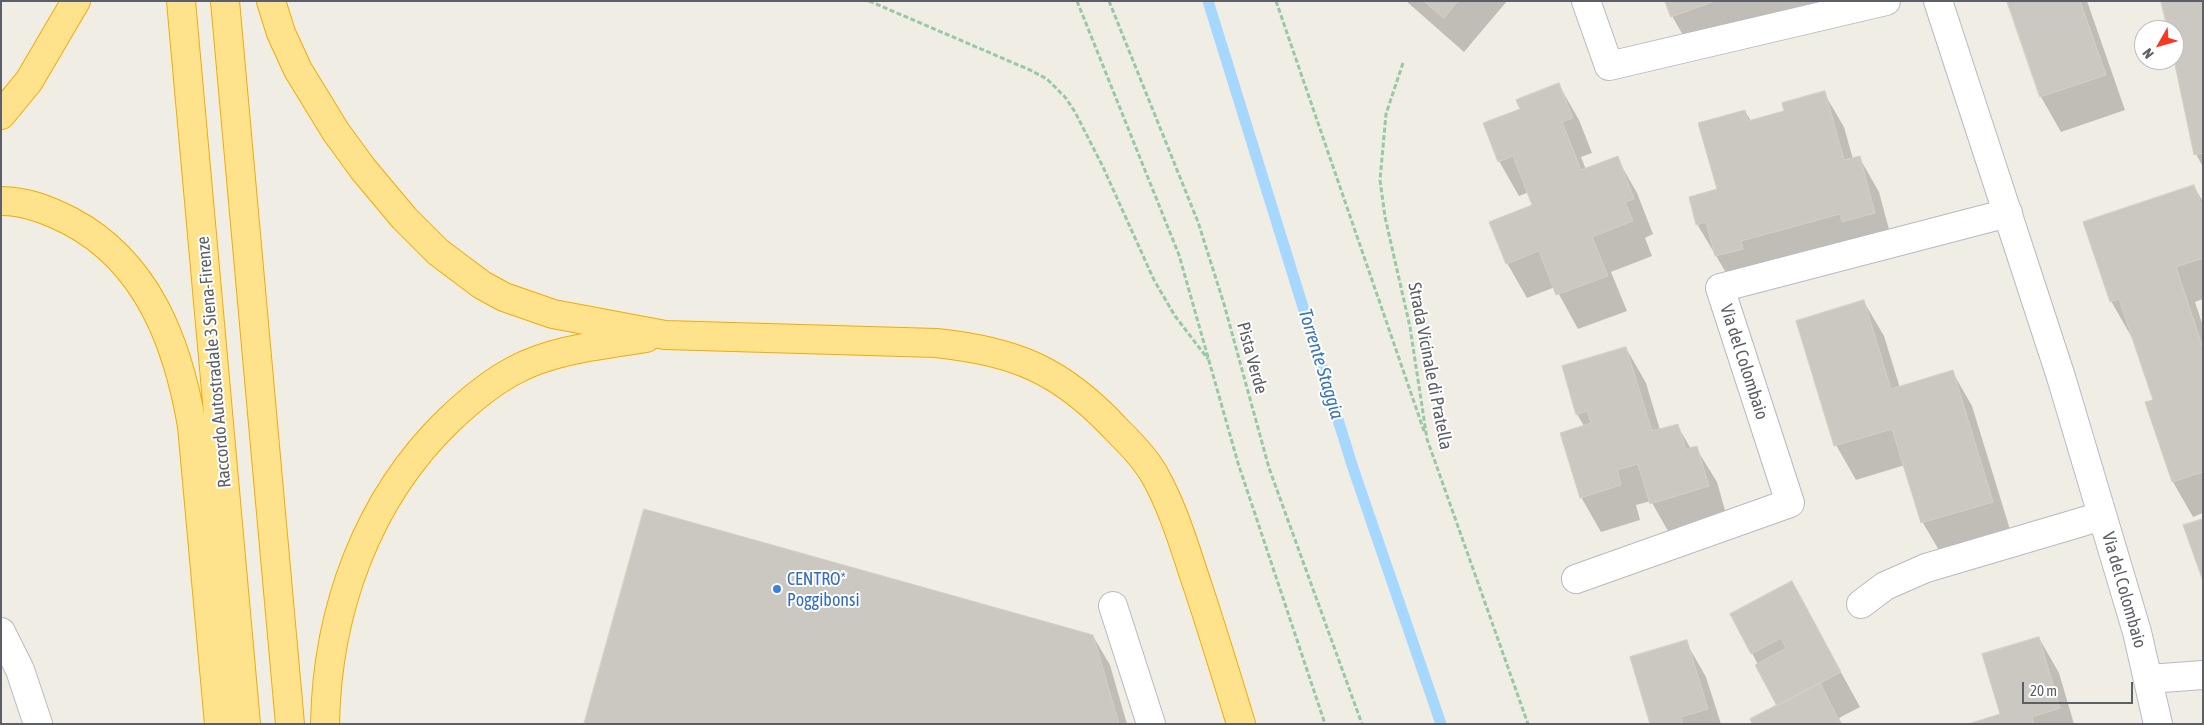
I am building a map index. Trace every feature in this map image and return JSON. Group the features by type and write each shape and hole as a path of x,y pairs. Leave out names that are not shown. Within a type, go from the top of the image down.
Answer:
{"highway":[{"path":"1,114 28,81 76,1"},
{"name":"Raccordo Autostradale 3 Siena-Firenze","path":"181,1 246,724"},
{"path":"225,1 290,724"},
{"path":"271,1 281,32 298,70 336,132 363,169 404,218 444,256 482,285 504,297 554,314 665,335 918,342 973,347 1022,360 1042,369 1063,382 1103,414 1129,442 1152,472 1164,492 1191,565 1241,724"},
{"path":"1,201 29,204 52,212 99,239 121,259 139,280 169,336 187,395 192,426 219,724"},
{"path":"325,724 329,663 333,640 353,568 384,502 419,452 468,402 491,384 515,370 538,360 569,351 665,335"}],"street":[{"path":"1586,1 1609,66 1886,1"},
{"name":"Via del Colombaio","path":"1938,1 2008,214 2102,516 2149,679 2158,724"},
{"name":"Via del Colombaio","path":"1576,579 1790,503 1720,288 2008,214"},
{"name":"Via del Colombaio","path":"1860,604 1885,586 1926,568 2102,516"},
{"path":"1113,606 1151,724"},
{"path":"1,632 20,670 38,724"},
{"path":"2149,679 2203,674"}],"path":[{"path":"869,1 1030,70 1047,79 1056,87 1075,112 1103,167 1154,280 1186,332 1208,359"},
{"path":"1077,1 1179,255 1238,464 1325,724"},
{"name":"Pista Verde","path":"1109,1 1198,222 1222,297 1269,468 1362,724"},
{"path":"1276,1 1427,439"},
{"name":"Strada Vicinale di Pratella","path":"1403,63 1386,114 1380,180 1385,218 1410,327 1427,439 1528,724"}],"building":[{"path":"1424,1 1458,1 1444,18"},
{"path":"1665,1 1715,1 1671,17"},
{"path":"2007,1 2080,1 2106,75 2040,97"},
{"path":"2161,1 2203,1 2203,153 2194,155 2176,70 2184,70 2184,20 2166,20"},
{"path":"1559,83 1573,118 1562,122 1581,170 1618,156 1634,199 1625,202 1633,221 1592,237 1608,276 1556,295 1539,251 1506,264 1489,222 1532,205 1513,156 1498,162 1483,123 1520,109 1516,100"},
{"path":"1825,91 1844,160 1860,156 1875,213 1842,222 1840,214 1741,241 1743,249 1715,256 1706,222 1696,225 1689,197 1717,189 1698,123 1745,110 1748,121 1784,111 1782,103"},
{"path":"2194,185 2203,209 2203,258 2176,267 2203,348 2203,472 2172,482 2145,402 2153,400 2119,299 2110,302 2083,222"},
{"path":"1864,300 1891,389 1953,370 1993,502 1921,523 1892,429 1834,446 1796,321"},
{"path":"1626,347 1652,431 1678,424 1686,449 1697,446 1709,486 1650,504 1638,464 1617,470 1621,485 1580,498 1560,433 1591,423 1587,411 1576,415 1562,366"},
{"name":"CENTRO* Poggibonsi","path":"644,509 1093,635 1119,724 584,724"},
{"path":"2203,519 2203,581 2183,525"},
{"path":"1792,581 1841,672 1777,706 1755,665 1786,648 1781,638 1751,654 1730,614"},
{"path":"2039,637 2060,708 2032,717 2034,724 1968,724 2000,714 1982,654"},
{"path":"1687,640 1708,709 1681,717 1683,724 1650,724 1630,657"},
{"path":"1820,683 1841,724 1752,724 1750,719"}],"waterway":[{"name":"Torrente Staggia","path":"1208,1 1353,468 1441,724"}],"place":[{"name":"CENTRO* Poggibonsi","path":"777,589"}]}
